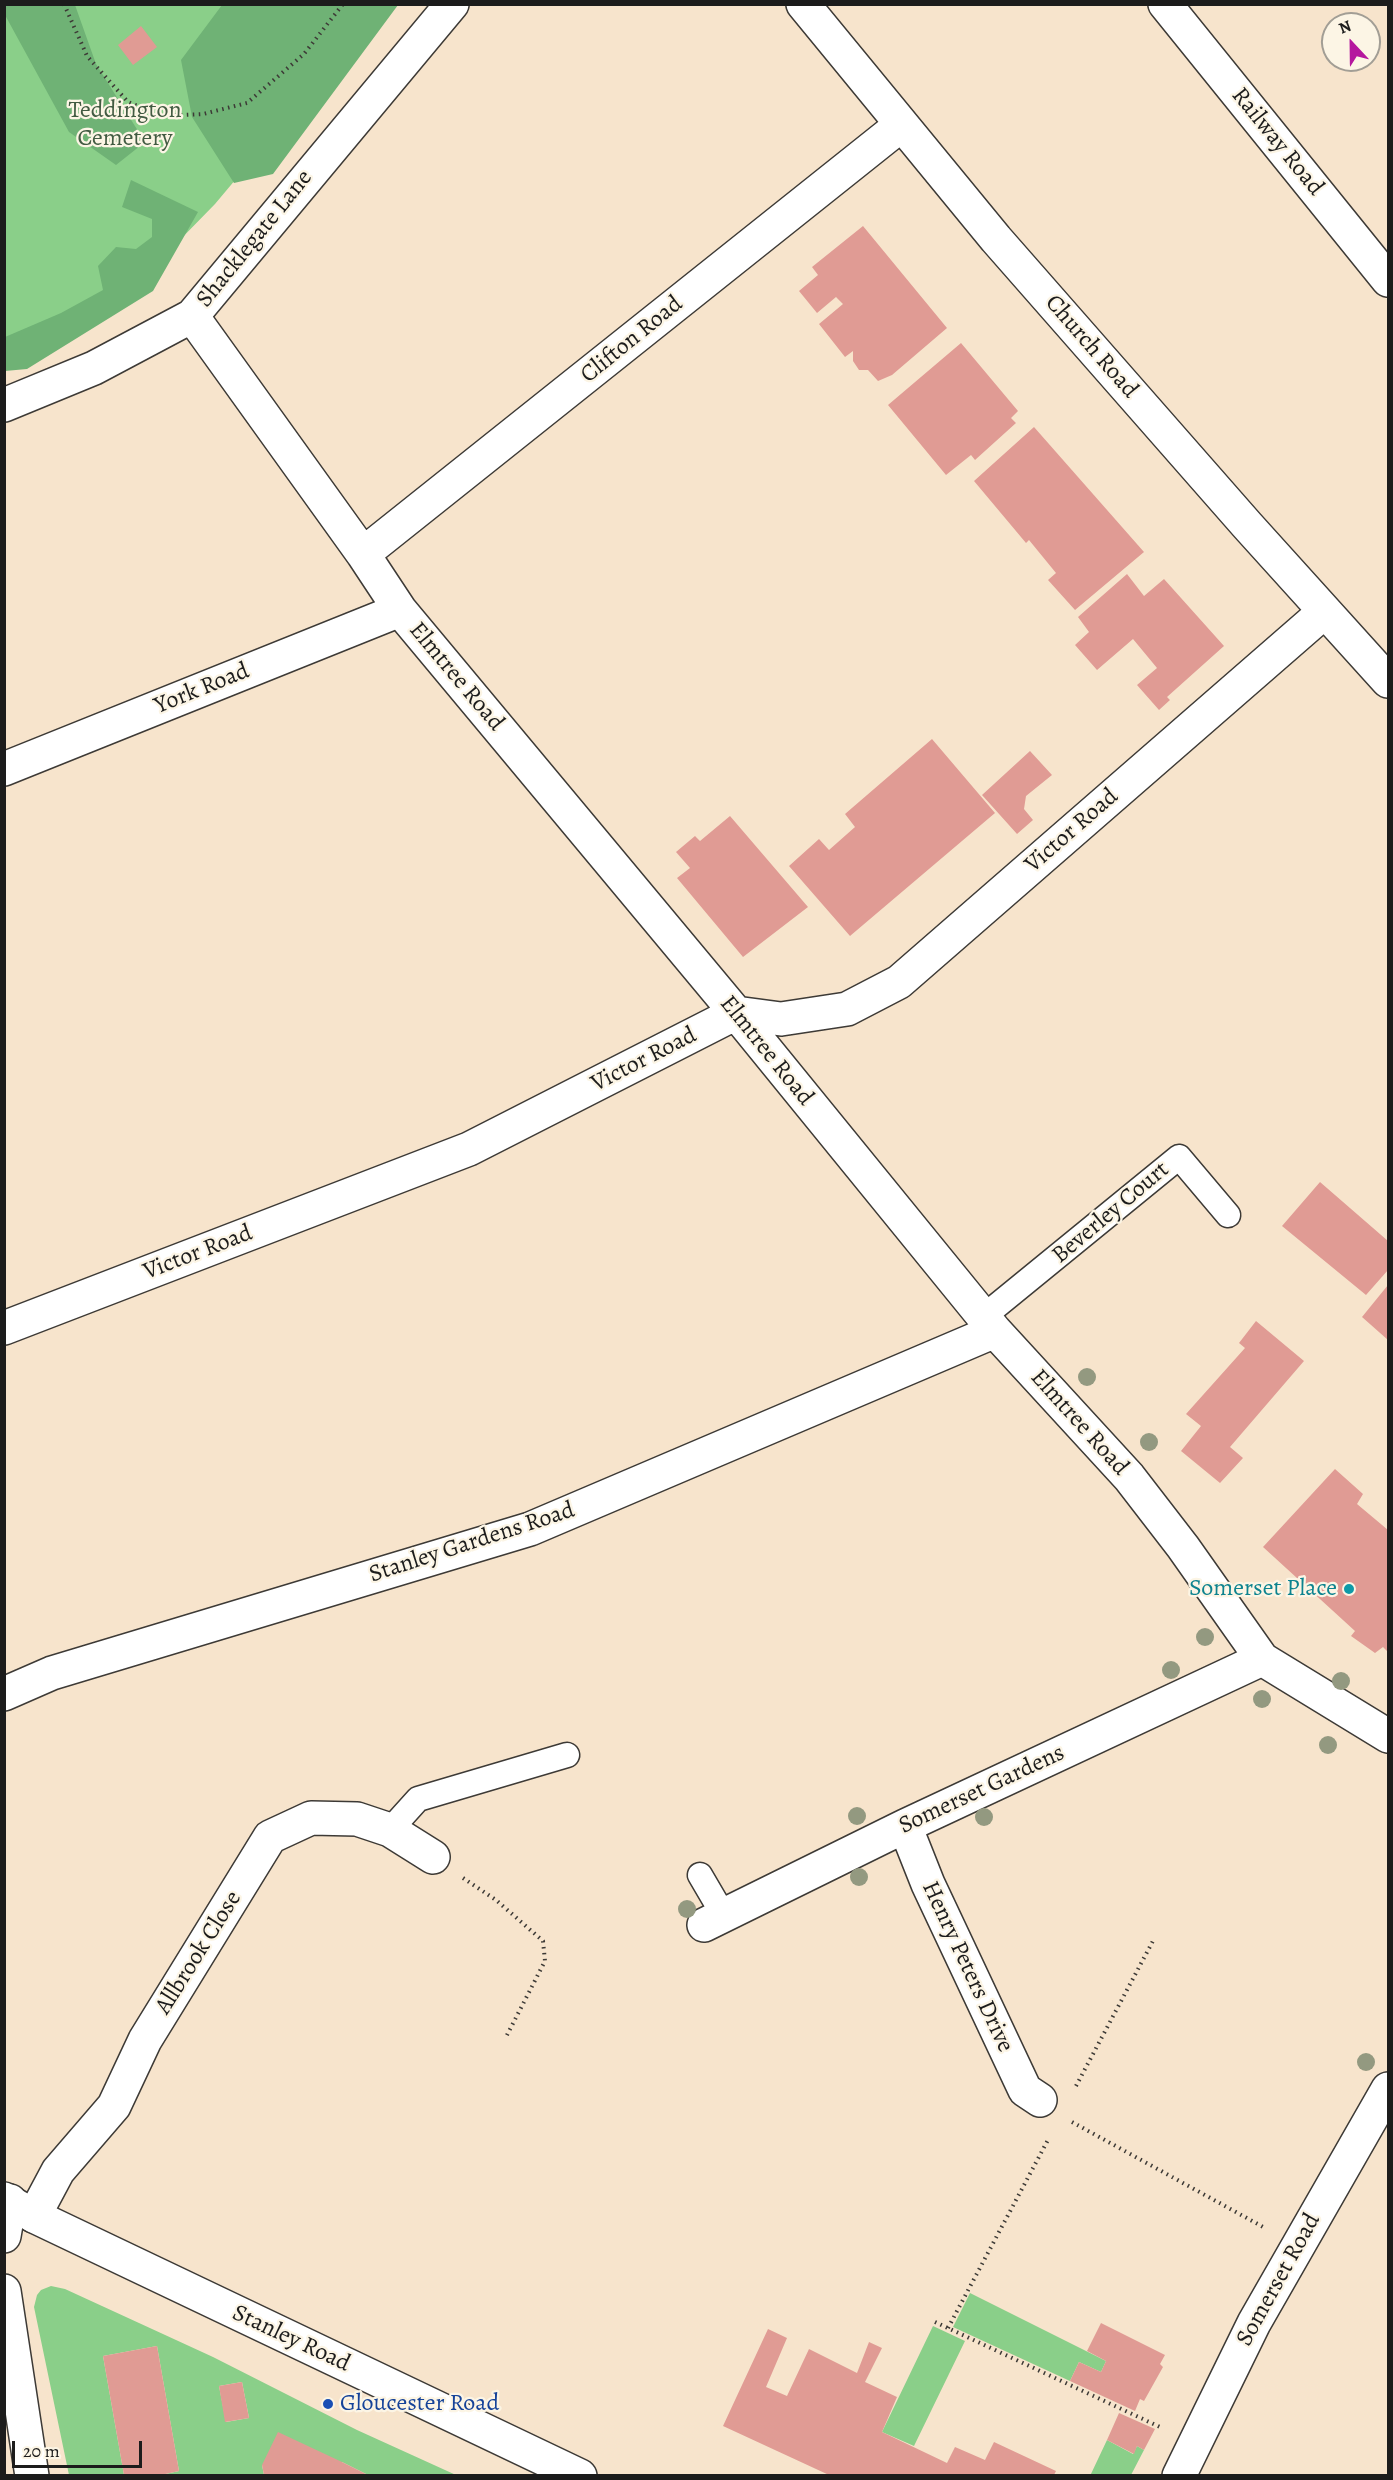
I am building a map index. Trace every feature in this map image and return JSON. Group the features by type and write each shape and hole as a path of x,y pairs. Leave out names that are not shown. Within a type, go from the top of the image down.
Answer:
{"street":[{"name":"Shacklegate Lane","path":"4,405 94,369 192,316 452,4"},
{"name":"Church Road","path":"803,4 996,239 1324,612 1389,681"},
{"name":"Railway Road","path":"1165,4 1389,280"},
{"name":"Clifton Road","path":"363,554 901,125"},
{"name":"Elmtree Road","path":"192,316 363,554 400,610 736,1013 989,1324 1129,1477 1183,1547 1262,1659 1389,1736"},
{"name":"York Road","path":"4,769 400,610"},
{"name":"Victor Road","path":"4,1328 469,1149 736,1013 781,1019 847,1009 899,981 1324,612"},
{"name":"Stanley Gardens Road","path":"4,1694 52,1673 530,1529 989,1324"},
{"name":"Somerset Gardens","path":"714,1921 905,1826 1262,1659"},
{"name":"Allbrook Close","path":"16,2205 58,2171 114,2106 145,2040 270,1837 311,1818 357,1819 390,1830 433,1857"},
{"name":"Henry Peters Drive","path":"905,1826 928,1884 1025,2090 1040,2100"},
{"name":"Somerset Road","path":"1179,2475 1254,2323 1296,2245 1389,2089"},
{"path":"4,2236 16,2205"},
{"name":"Stanley Road","path":"16,2205 580,2475"},
{"path":"4,2291 32,2475"}],"lane":[{"name":"Beverley Court","path":"989,1324 1179,1157 1228,1215"},
{"path":"390,1830 418,1799 567,1755"},
{"path":"700,1875 714,1921"}],"path":[{"path":"64,4 87,56 94,64 128,102 163,116 203,114 247,103 304,54 343,4"},
{"path":"433,1857 496,1900 543,1941 545,1961 506,2037"},
{"path":"1071,2122 1296,2245"},
{"path":"935,2322 1194,2443"}],"green space":[{"path":"4,5 75,5 96,64 145,142 116,165 69,132 5,15"},
{"name":"Teddington Cemetery","path":"5,5 382,5 215,204 130,291 5,350"},
{"path":"222,5 398,5 273,174 234,183 192,117 181,60"},
{"path":"131,180 198,212 153,291 27,369 5,371 5,337 61,313 103,290 98,266 116,247 136,249 152,237 152,219 122,207"},
{"path":"51,2286 65,2289 213,2357 357,2430 456,2475 368,2475 342,2462 262,2465 264,2475 161,2475 179,2471 157,2346 103,2356 124,2475 69,2475 34,2307 41,2290","holes":["242,2382 249,2418 226,2422 219,2386"]},
{"path":"970,2293 1106,2361 1101,2372 1079,2362 1070,2381 953,2327"},
{"path":"933,2326 965,2341 914,2446 882,2432"},
{"path":"1107,2440 1133,2454 1137,2446 1144,2450 1131,2475 1090,2476"}],"building":[{"path":"141,26 157,47 133,65 118,45"},
{"path":"863,226 947,328 892,375 878,381 868,370 859,370 853,361 853,351 845,357 819,324 843,304 836,297 817,313 799,291 818,275 812,267"},
{"path":"961,343 1018,411 1011,418 1016,423 975,460 971,455 946,475 888,405"},
{"path":"1034,427 1144,552 1075,610 1048,580 1056,573 1029,540 1026,543 974,481"},
{"path":"1127,574 1144,596 1164,579 1224,646 1167,697 1170,700 1159,710 1137,685 1157,668 1133,639 1097,670 1075,645 1089,632 1078,617"},
{"path":"932,739 995,813 850,936 789,866 819,839 829,850 855,827 845,814"},
{"path":"1030,751 1052,775 1026,796 1024,809 1033,820 1017,834 982,795"},
{"path":"730,816 808,907 743,957 677,878 690,868 676,852 695,836 700,841"},
{"path":"1320,1182 1388,1241 1388,1270 1366,1295 1282,1226"},
{"path":"1388,1285 1388,1340 1362,1317"},
{"path":"1256,1321 1304,1361 1230,1447 1243,1458 1220,1483 1181,1451 1201,1426 1186,1414 1245,1348 1239,1343"},
{"name":"Somerset Place","path":"1335,1469 1363,1494 1357,1504 1388,1530 1388,1652 1383,1647 1375,1653 1351,1636 1355,1631 1263,1547"},
{"path":"1101,2323 1165,2355 1160,2364 1163,2367 1144,2401 1140,2399 1135,2411 1070,2381 1079,2362 1101,2372 1106,2361 1087,2351"},
{"path":"768,2329 787,2338 766,2387 787,2396 809,2349 857,2373 869,2342 882,2348 865,2382 897,2397 882,2432 947,2463 955,2447 985,2460 994,2442 1056,2471 1054,2475 829,2475 723,2426"},
{"path":"157,2346 179,2471 161,2475 124,2475 103,2356"},
{"path":"242,2382 249,2418 225,2422 219,2386"},
{"path":"1119,2413 1155,2429 1144,2450 1137,2446 1134,2454 1107,2440"},
{"path":"278,2432 368,2475 264,2475 262,2465"}],"place":[{"name":"Somerset Place","path":"1349,1589"},
{"name":"Gloucester Road","path":"328,2404"}]}
